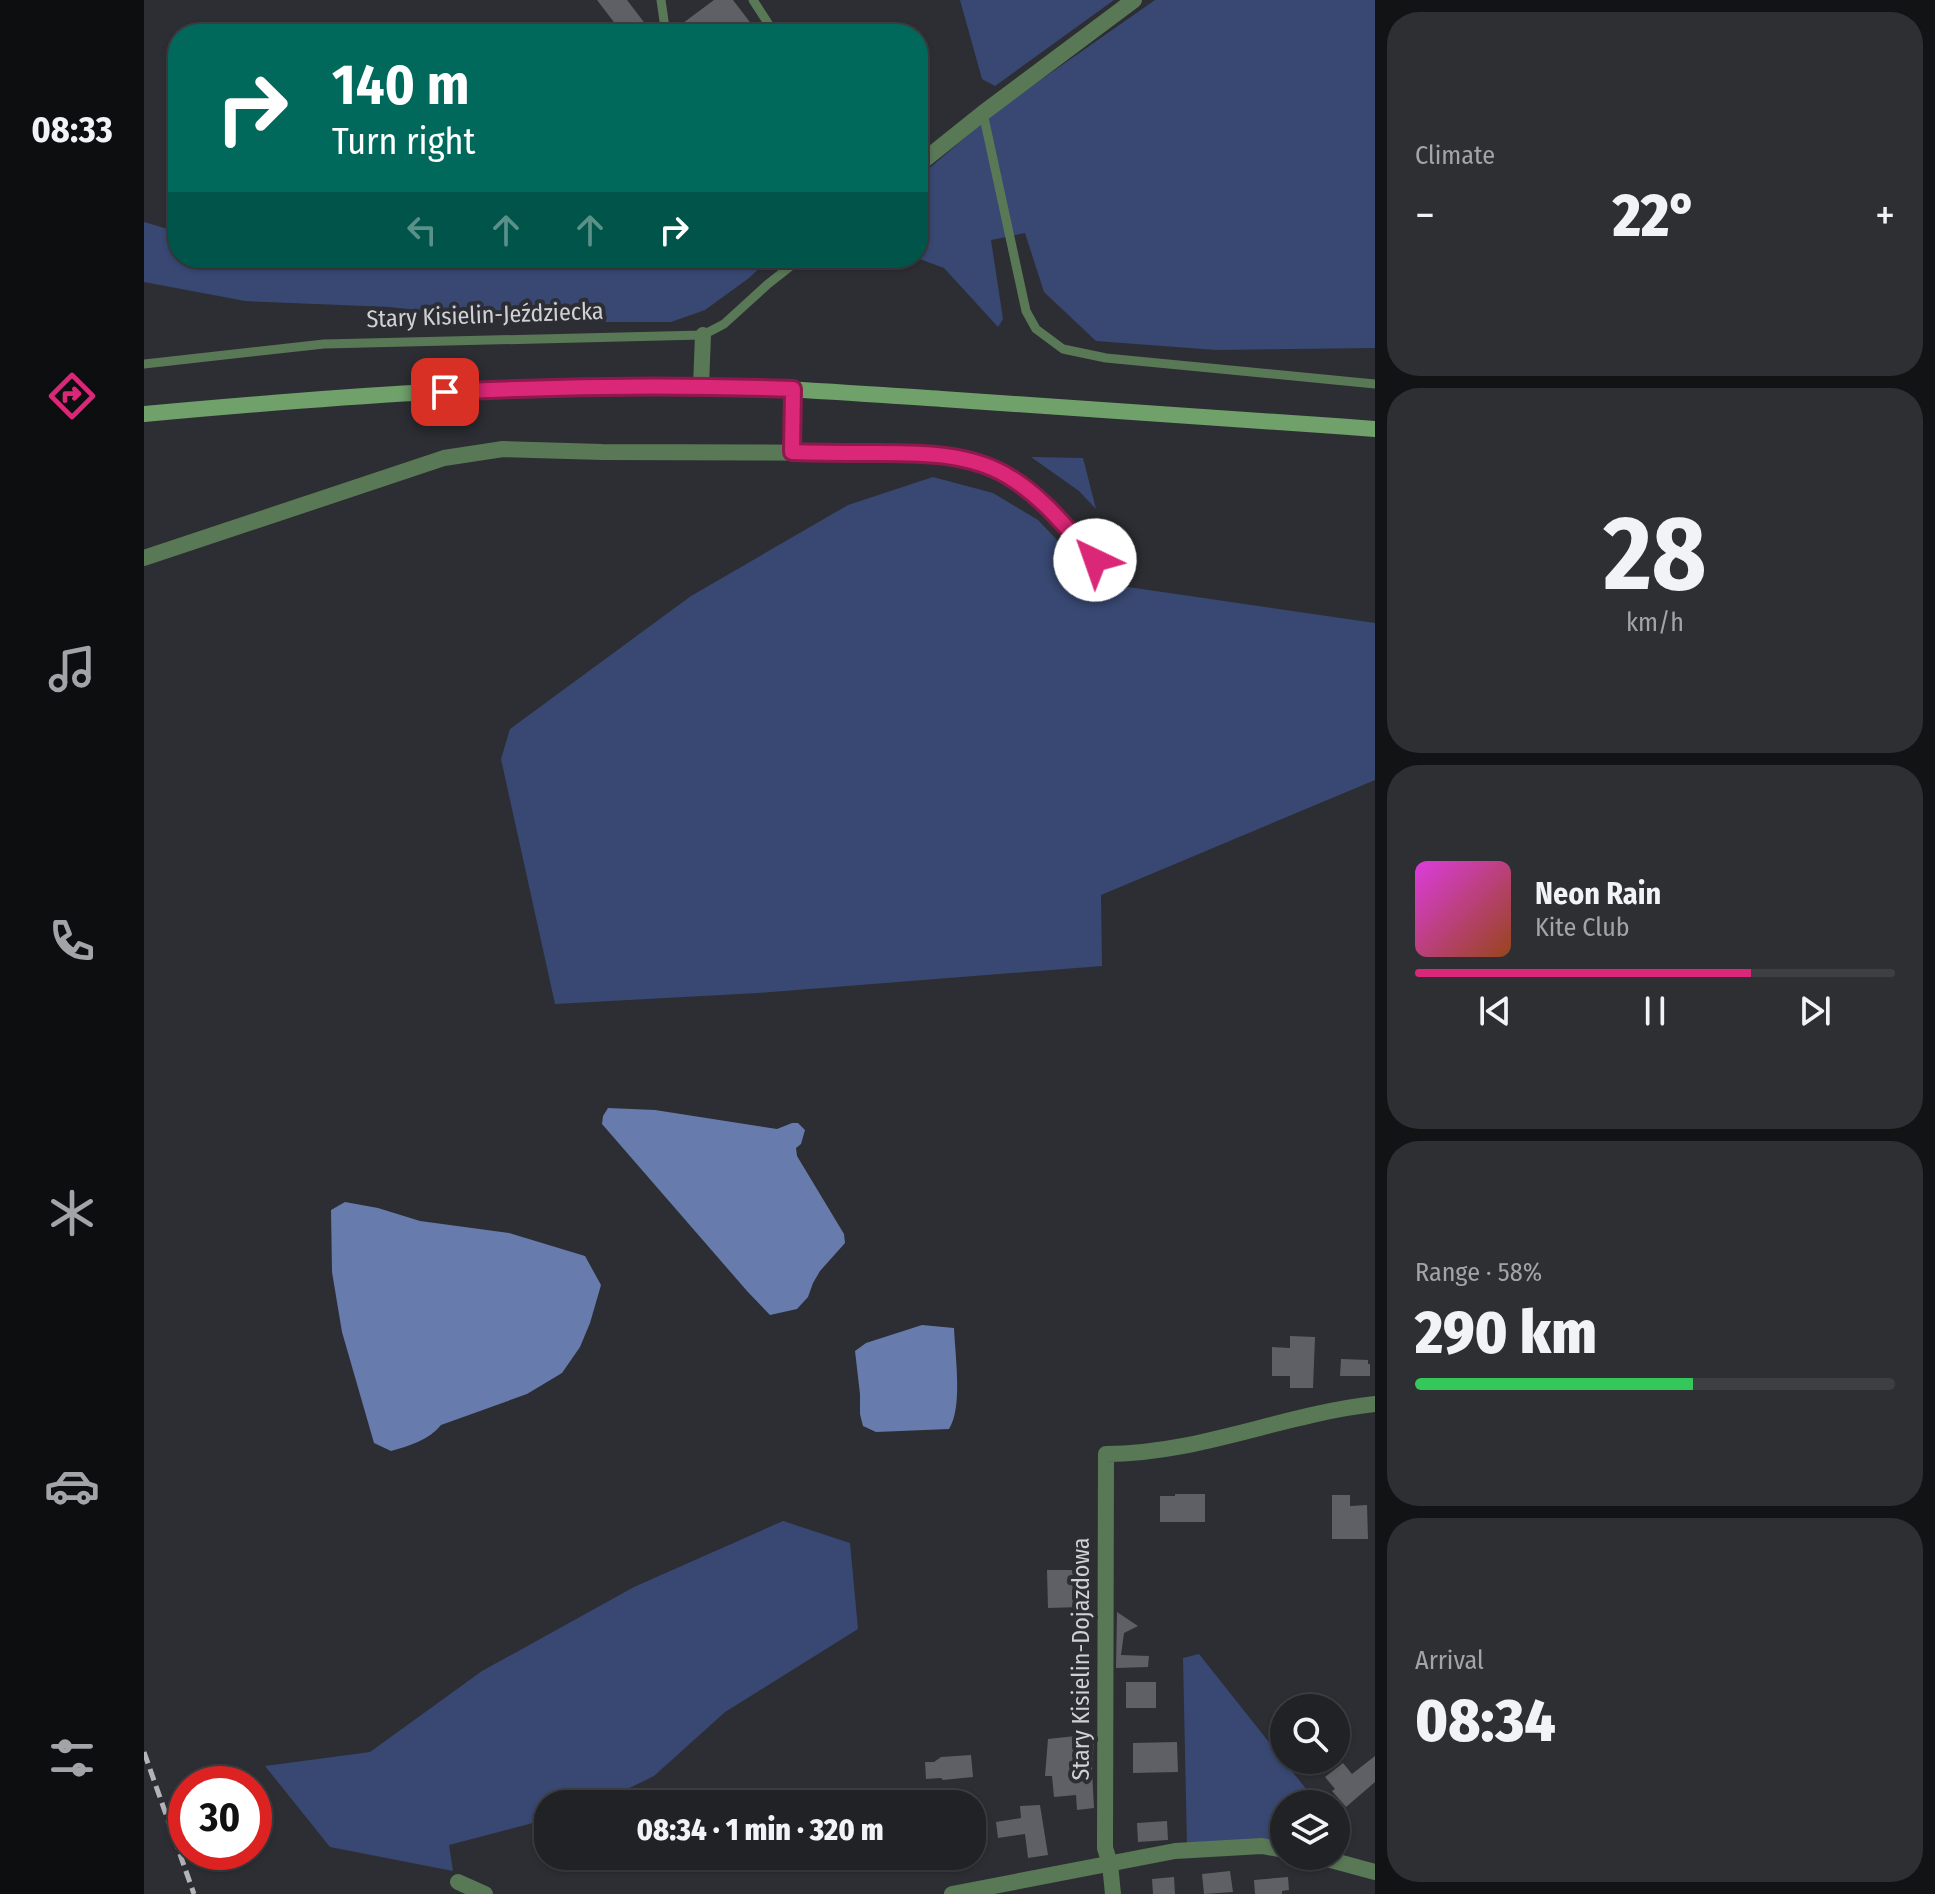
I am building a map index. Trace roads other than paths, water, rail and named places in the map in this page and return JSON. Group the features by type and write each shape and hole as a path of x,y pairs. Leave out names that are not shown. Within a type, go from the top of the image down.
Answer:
{"main road":[{"path":"144,414 332,397 554,386 701,386 793,389 1375,429"}],"street":[{"path":"928,157 1134,0"},
{"path":"701,386 703,335"},
{"path":"792,452 793,389"},
{"path":"144,558 444,458 503,449 920,453 949,456 1009,476 1038,497 1095,560"},
{"name":"Stary Kisielin-Dojazdowa","path":"1113,1894 1105,1848 1106,1454 1186,1446 1339,1408 1375,1404"},
{"path":"952,1894 1175,1851 1270,1847"},
{"path":"1350,1865 1375,1872"},
{"path":"458,1882 485,1894"}],"lane":[{"path":"661,0 664,24"},
{"path":"753,0 769,24"},
{"path":"983,113 1026,311 1036,329 1063,349 1106,358 1375,384"},
{"path":"703,335 724,324 788,268"},
{"name":"Stary Kisielin-Jeździecka","path":"144,364 324,344 703,335"}],"railway":[{"path":"144,1752 194,1894"}]}
